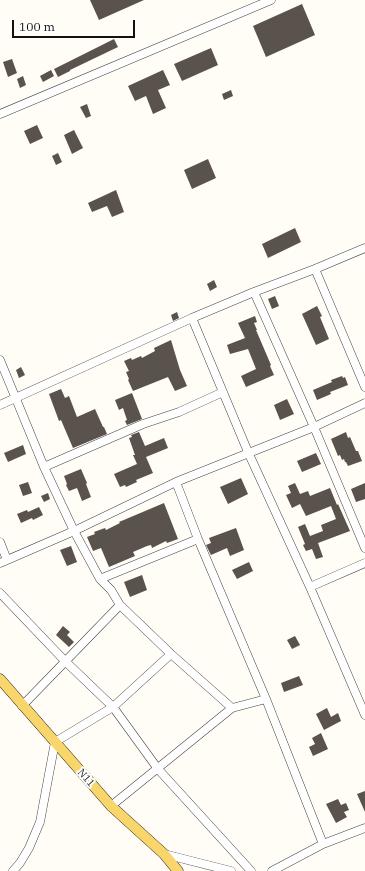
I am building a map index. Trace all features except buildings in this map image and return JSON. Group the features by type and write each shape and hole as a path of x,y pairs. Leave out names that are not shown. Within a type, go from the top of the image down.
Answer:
{"main road":[{"name":"N11","path":"0,679 22,706 111,806 164,854 178,871"}],"street":[{"path":"0,114 271,0"},
{"path":"0,405 192,318 365,248"},
{"path":"315,269 365,387"},
{"path":"254,292 314,427 365,548"},
{"path":"192,318 248,452 310,587 365,715"},
{"path":"0,360 44,467 74,530 100,579 111,590 120,605 171,654 232,708"},
{"path":"44,467 143,424 179,412 223,392"},
{"path":"0,542 4,561 176,482 248,452 314,427 365,403"},
{"path":"176,482 198,539 266,699 323,844"},
{"path":"100,579 198,539"},
{"path":"310,587 365,564"},
{"path":"0,593 113,707 158,769 251,871"},
{"path":"22,706 120,605"},
{"path":"13,871 29,848 40,822 54,742 113,707 171,654"},
{"path":"111,806 232,708 266,699"},
{"path":"272,871 323,844 365,828"},
{"path":"164,854 231,871"}]}
